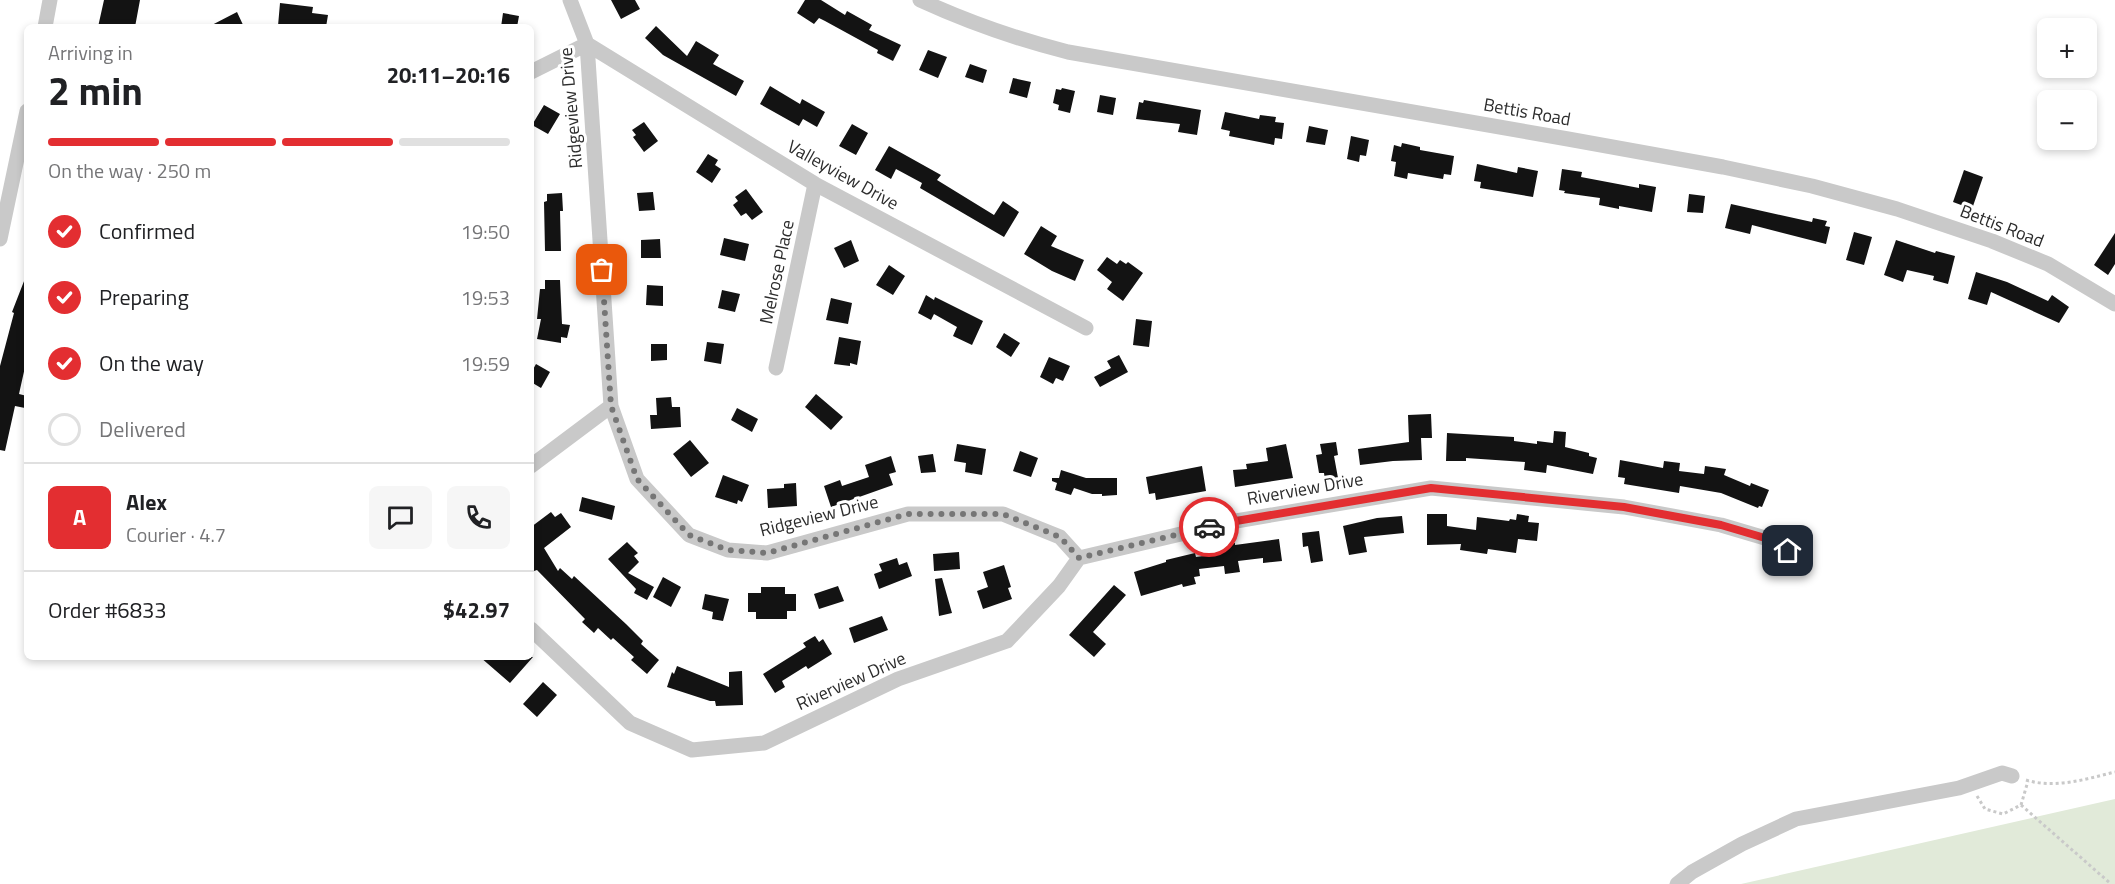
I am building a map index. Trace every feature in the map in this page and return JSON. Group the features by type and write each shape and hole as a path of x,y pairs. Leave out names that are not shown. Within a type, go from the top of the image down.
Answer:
{"street":[{"path":"46,24 50,0"},
{"name":"Ridgeview Drive","path":"570,0 587,44 611,406 637,479 689,535 728,550 767,553 908,514 1003,514 1060,537 1079,558"},
{"name":"Bettis Road","path":"920,0 1015,38 1068,52 1568,139 1723,167 1812,186 1896,209 1992,241 2048,264 2115,304"},
{"path":"534,70 587,44"},
{"name":"Valleyview Drive","path":"587,44 815,184 1086,328"},
{"path":"0,239 24,125"},
{"name":"Melrose Place","path":"776,368 815,184"},
{"path":"534,464 611,406"},
{"name":"Riverview Drive","path":"534,632 630,723 692,750 764,743 898,679 1007,641 1059,586 1079,558 1236,521 1431,488 1635,509 1721,525 1765,538 1788,551"},
{"path":"1677,884 1692,872 1742,844 1796,819 1959,788 2002,774 2012,776"}],"path":[{"path":"2012,776 2036,783 2068,783 2115,772"},
{"path":"2022,805 2028,781"},
{"path":"1972,784 1975,794 1985,809 2003,814 2022,805"},
{"path":"2022,805 2111,884"}],"green space":[{"path":"2115,799 2115,884 1741,884"}],"building":[{"path":"104,0 140,0 136,24 99,24"},
{"path":"611,0 635,0 640,9 621,19"},
{"path":"805,0 821,0 845,15 847,11 872,25 869,30 901,45 893,61 877,53 878,50 819,18 814,24 797,13"},
{"path":"280,3 313,7 312,13 328,15 326,24 278,24"},
{"path":"237,12 243,24 214,24"},
{"path":"503,13 519,16 518,24 501,24"},
{"path":"656,26 687,56 696,41 719,55 713,64 744,81 736,96 663,55 645,38"},
{"path":"928,50 947,57 938,78 919,70"},
{"path":"970,64 987,70 983,83 965,77"},
{"path":"1013,78 1031,82 1027,98 1009,93"},
{"path":"770,86 800,104 802,99 825,112 817,127 803,119 799,126 760,104"},
{"path":"1062,88 1075,91 1070,113 1058,110 1059,105 1053,103 1056,89 1061,90"},
{"path":"1100,95 1116,98 1113,115 1097,112"},
{"path":"1144,100 1201,110 1197,135 1178,132 1180,124 1136,119 1139,102 1143,103"},
{"path":"544,105 560,114 548,134 534,126 534,122"},
{"path":"1225,112 1259,119 1260,115 1276,117 1275,122 1284,123 1282,139 1275,138 1274,145 1229,136 1230,131 1221,129"},
{"path":"644,122 658,141 644,152 633,137 636,135 632,130"},
{"path":"852,124 868,133 856,155 839,146"},
{"path":"1309,126 1328,130 1325,145 1306,142"},
{"path":"1351,136 1369,140 1366,156 1360,155 1359,162 1347,159"},
{"path":"1402,143 1420,147 1420,150 1454,156 1451,175 1444,174 1443,179 1408,173 1407,179 1394,176 1396,162 1391,161 1394,145 1401,147"},
{"path":"889,146 941,175 937,180 994,215 1003,201 1019,212 1004,237 920,188 922,183 896,169 891,179 875,170"},
{"path":"708,154 718,160 715,165 721,169 712,183 696,172"},
{"path":"1477,164 1517,173 1518,167 1538,171 1533,197 1480,188 1481,182 1474,181"},
{"path":"1562,169 1582,172 1581,177 1639,188 1639,184 1656,187 1652,212 1599,205 1600,198 1564,193 1565,191 1559,190"},
{"path":"1964,170 1983,177 1972,209 1953,202"},
{"path":"746,189 763,212 752,220 746,213 741,216 733,205 738,201 735,197"},
{"path":"653,192 655,210 639,211 637,193"},
{"path":"562,193 561,251 545,251 544,202 547,201 547,194"},
{"path":"1689,194 1705,196 1703,213 1687,212"},
{"path":"1731,204 1812,222 1813,218 1827,221 1825,226 1830,227 1826,244 1752,225 1750,234 1725,228"},
{"path":"1041,226 1057,236 1051,246 1084,260 1075,281 1052,271 1024,254"},
{"path":"1854,232 1872,237 1864,265 1846,260"},
{"path":"2115,233 2115,264 2108,275 2094,265"},
{"path":"724,238 749,244 745,261 720,255"},
{"path":"660,239 661,258 641,258 641,240"},
{"path":"851,240 859,261 844,268 834,248"},
{"path":"1896,240 1935,253 1936,251 1955,256 1948,284 1933,280 1934,276 1907,270 1903,282 1884,275"},
{"path":"1107,257 1117,264 1120,260 1126,264 1128,262 1143,273 1123,301 1107,289 1112,282 1097,270"},
{"path":"889,265 905,276 893,295 876,285"},
{"path":"1976,272 2007,282 2048,301 2052,295 2069,307 2059,323 1991,292 1987,305 1968,299"},
{"path":"545,280 560,280 562,324 570,325 567,338 561,337 561,343 537,339 541,319 537,319 540,289 545,289"},
{"path":"24,281 24,372 19,394 24,395 24,408 15,406 5,451 0,450 0,366 14,313 12,312"},
{"path":"647,285 663,286 663,306 646,305"},
{"path":"722,290 740,294 735,312 718,308"},
{"path":"926,295 934,300 935,297 983,321 972,345 953,336 957,327 934,314 931,320 918,313"},
{"path":"831,298 852,303 848,324 826,320"},
{"path":"1136,319 1152,321 1149,347 1133,345"},
{"path":"1004,333 1020,343 1011,357 996,347"},
{"path":"839,337 861,341 857,365 834,364"},
{"path":"707,342 724,344 721,364 704,361"},
{"path":"651,344 667,344 667,360 651,361"},
{"path":"1119,355 1128,372 1100,387 1094,377 1111,368 1107,361"},
{"path":"1049,357 1070,366 1063,381 1056,378 1053,384 1040,377"},
{"path":"536,364 550,372 541,388 534,384"},
{"path":"816,394 843,417 831,430 805,407"},
{"path":"671,397 672,407 680,407 681,427 651,429 650,415 657,415 656,398"},
{"path":"737,408 758,419 752,432 731,420"},
{"path":"1431,414 1432,438 1421,438 1422,460 1360,465 1358,449 1409,442 1408,415"},
{"path":"1554,431 1566,432 1565,447 1589,453 1589,456 1597,458 1593,474 1547,465 1546,473 1524,470 1525,462 1466,458 1466,461 1446,461 1447,433 1514,437 1514,441 1537,444 1537,441 1553,443"},
{"path":"690,440 709,463 691,477 673,454"},
{"path":"1336,442 1338,455 1334,456 1338,478 1325,480 1324,473 1319,473 1316,455 1322,454 1320,444"},
{"path":"957,444 986,449 982,475 965,472 966,463 954,461"},
{"path":"1286,444 1293,478 1235,487 1233,470 1247,469 1246,464 1268,461 1266,448"},
{"path":"1020,451 1038,458 1031,477 1013,471"},
{"path":"933,454 936,472 921,473 918,456"},
{"path":"891,456 896,472 889,474 893,485 831,507 824,486 840,480 842,486 869,477 865,465"},
{"path":"1620,460 1663,468 1664,461 1680,463 1679,471 1704,474 1705,466 1726,469 1724,475 1750,486 1751,483 1769,490 1762,507 1758,508 1721,493 1680,486 1679,493 1624,484 1625,478 1618,477"},
{"path":"1202,466 1206,491 1156,500 1155,493 1149,494 1146,477"},
{"path":"1061,470 1086,478 1117,478 1117,495 1102,496 1102,494 1092,494 1074,488 1071,495 1055,490 1057,483 1052,481 1052,478 1059,478"},
{"path":"723,475 749,485 742,502 738,500 737,504 715,497"},
{"path":"796,483 797,506 768,508 767,489 784,488 784,484"},
{"path":"582,497 615,506 612,520 579,511"},
{"path":"551,512 555,517 561,513 571,527 544,548 558,571 560,568 572,579 574,576 626,624 643,641 641,644 659,660 647,674 631,660 634,657 613,638 611,640 598,628 594,633 582,622 585,619 537,570 534,571 534,525"},
{"path":"1427,514 1447,514 1447,526 1476,530 1477,517 1509,521 1510,519 1516,520 1517,514 1529,516 1528,522 1539,523 1537,541 1518,539 1516,553 1488,549 1487,554 1460,550 1461,544 1427,545"},
{"path":"1402,516 1404,533 1364,537 1367,552 1349,555 1343,526 1377,518"},
{"path":"1319,531 1323,561 1311,563 1308,546 1303,547 1302,533"},
{"path":"1279,539 1282,561 1263,563 1263,558 1238,561 1240,572 1225,574 1224,566 1199,569 1200,576 1194,577 1196,584 1183,587 1182,584 1141,596 1134,572 1166,562 1166,560 1195,553 1196,557 1219,554 1218,545"},
{"path":"627,542 638,553 634,556 639,562 628,573 654,587 647,600 634,593 636,589 608,559"},
{"path":"959,552 960,569 934,571 933,554"},
{"path":"897,558 899,565 907,562 912,576 879,589 874,574 882,571 879,564"},
{"path":"1004,565 1012,599 983,609 977,591 988,587 983,572"},
{"path":"663,577 681,587 671,607 653,597"},
{"path":"942,578 952,613 939,616 935,579"},
{"path":"1114,585 1126,595 1093,632 1106,644 1094,657 1069,635"},
{"path":"838,586 844,601 819,609 814,594"},
{"path":"761,587 785,587 785,594 796,594 796,611 787,611 787,619 756,619 756,612 748,612 748,593 761,593"},
{"path":"705,594 729,599 723,621 712,619 713,612 702,609"},
{"path":"882,616 888,630 854,643 849,628"},
{"path":"815,636 819,642 823,639 832,654 782,681 785,687 775,693 763,674 806,647 803,643"},
{"path":"483,660 530,660 510,683"},
{"path":"677,666 729,687 729,672 742,671 743,705 716,706 715,701 667,687 672,672 674,674"},
{"path":"543,682 557,695 537,717 523,704"}],"way so far":[{"path":"602,270 611,406 637,479 689,535 728,550 767,553 908,514 1003,514 1060,537 1079,558 1209,527"}],"route":[{"path":"1209,527 1431,488 1624,507 1721,525 1765,538 1788,551"}]}
